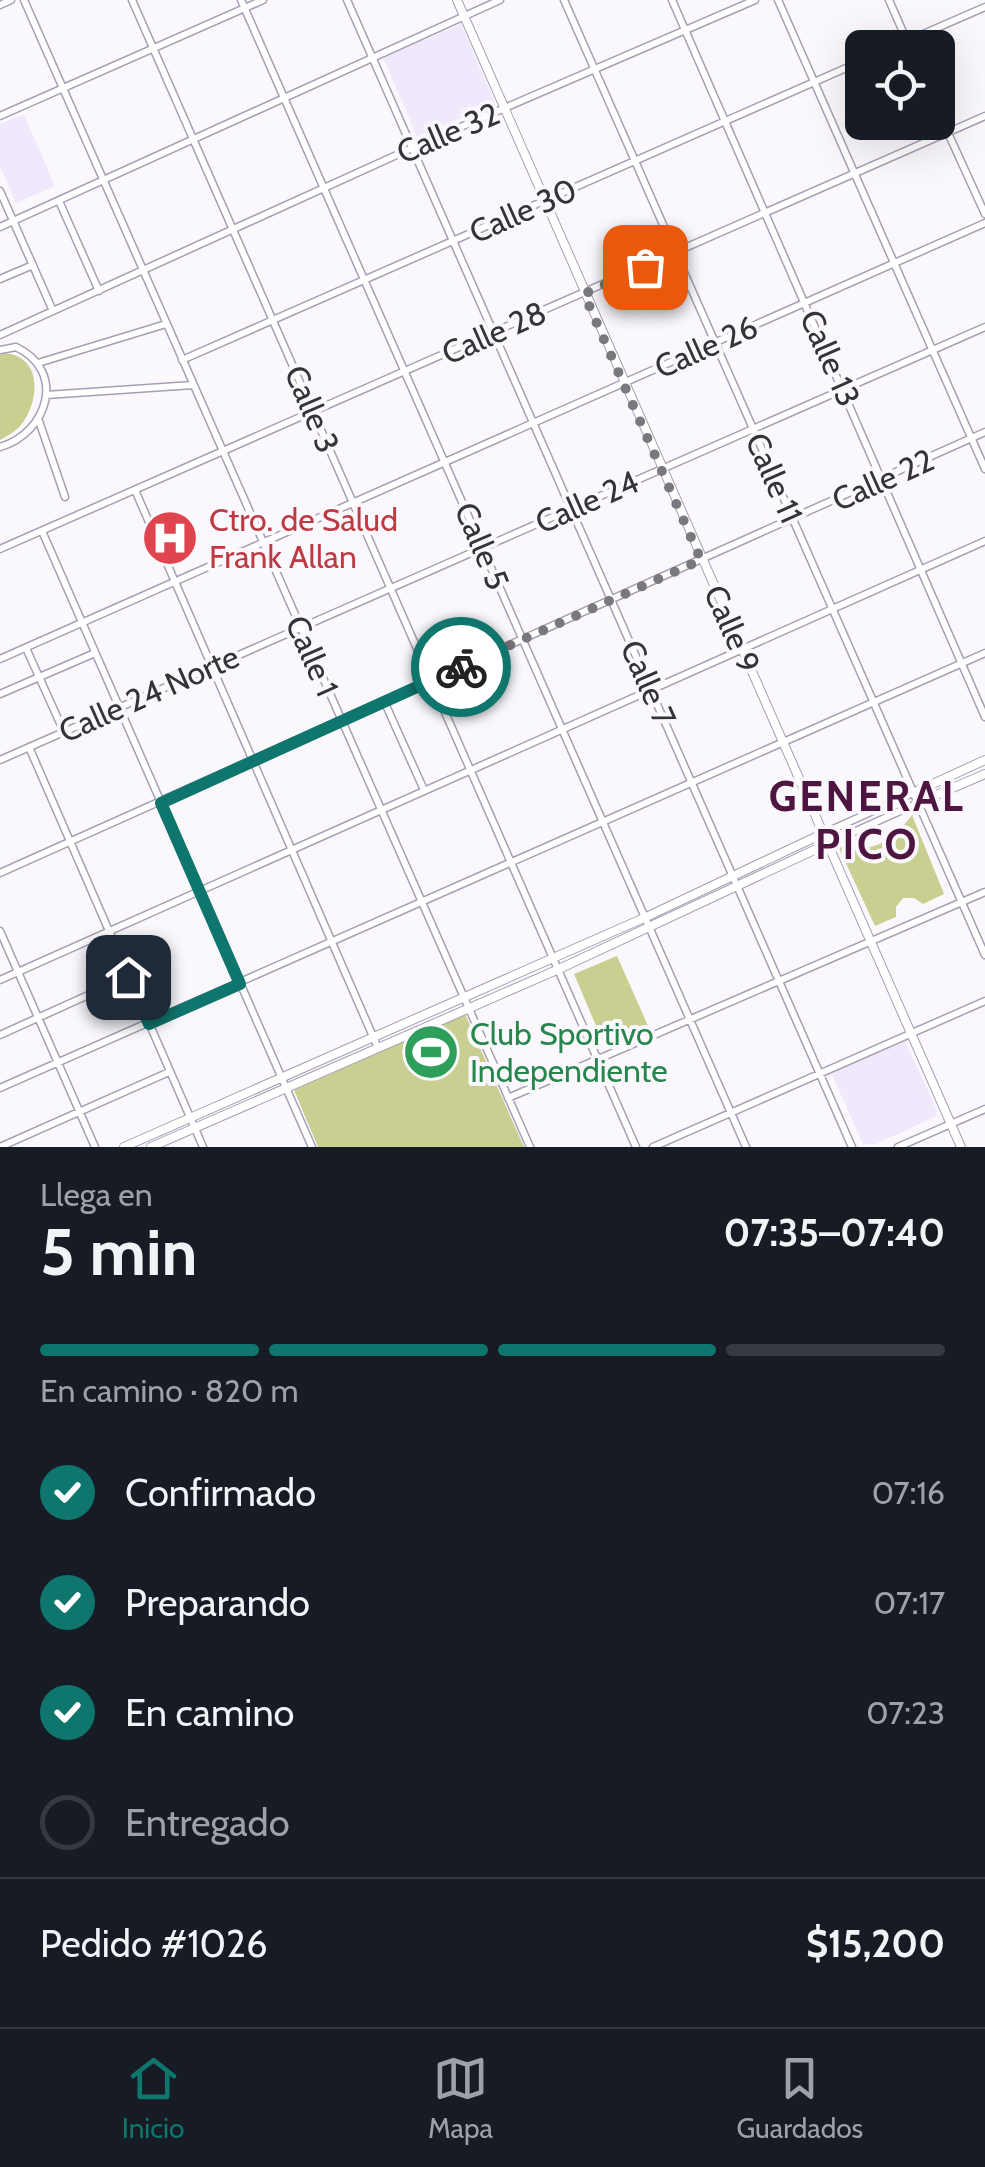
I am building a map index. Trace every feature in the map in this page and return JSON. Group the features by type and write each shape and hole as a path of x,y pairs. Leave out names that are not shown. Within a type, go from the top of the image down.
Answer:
{"main road":[{"name":"Calle 9","path":"457,0 961,1147"},
{"path":"914,793 985,760"},
{"path":"918,803 985,774"},
{"path":"151,1147 560,969 733,876 822,834"},
{"path":"124,1147 554,958 738,886 826,844"}],"street":[{"path":"0,4 11,0"},
{"name":"Calle 1","path":"24,0 530,1147"},
{"name":"Calle 3","path":"132,0 636,1147"},
{"path":"0,116 243,4 263,0"},
{"name":"Calle 7","path":"347,0 852,1147"},
{"path":"0,227 500,0"},
{"name":"Calle 11","path":"564,0 985,956"},
{"name":"Calle 13","path":"672,0 985,717"},
{"name":"Calle 32","path":"0,335 412,148 754,0"},
{"path":"778,0 985,469"},
{"path":"889,0 902,30"},
{"name":"Calle 5","path":"243,4 746,1147"},
{"path":"937,30 985,7"},
{"name":"Calle 30","path":"182,360 845,68"},
{"name":"Calle 28","path":"955,129 985,116"},
{"name":"Calle 28","path":"0,549 932,140"},
{"path":"950,140 985,214"},
{"path":"0,191 54,311"},
{"path":"59,201 99,291"},
{"name":"Calle 26","path":"0,660 985,223"},
{"path":"0,280 33,265"},
{"path":"38,362 166,324"},
{"name":"Calle 24","path":"299,629 985,327"},
{"path":"0,350 16,347 38,362 46,395 38,420 12,443 0,447"},
{"path":"46,395 193,386"},
{"path":"38,420 65,497"},
{"name":"Calle 22","path":"0,873 985,432"},
{"path":"135,490 378,1048"},
{"path":"42,531 312,1147"},
{"path":"0,980 985,541"},
{"name":"Calle 24 Norte","path":"0,760 299,629"},
{"path":"26,648 64,732"},
{"path":"0,694 95,653"},
{"path":"0,1088 985,653"},
{"path":"384,701 424,790"},
{"path":"29,747 202,1147"},
{"path":"822,834 914,793"},
{"path":"826,844 918,803"},
{"path":"508,1098 985,892"},
{"path":"0,931 95,1147"},
{"path":"0,1035 128,977"},
{"path":"653,1147 985,1001"},
{"path":"0,1147 169,1072"},
{"path":"898,1147 985,1109"}],"shaded area":[{"path":"461,24 495,103 417,137 383,57"},
{"path":"24,114 55,186 16,203 0,166 0,124"},
{"path":"904,1039 937,1110 935,1117 876,1144 863,1144 832,1075 835,1070"}],"green space":[{"path":"0,355 26,362 32,371 34,392 21,425 0,440"},
{"path":"912,815 944,894 923,904 914,898 903,898 896,907 896,917 875,926 838,846 860,849 880,844"},
{"path":"617,956 649,1028 605,1047 574,974"},
{"name":"Club Sportivo Independiente","path":"465,1014 524,1147 318,1147 294,1090"}],"way so far":[{"path":"461,667 701,560 584,294 645,267"}],"place":[{"name":"Ctro. de Salud Frank Allan","path":"170,538"},
{"name":"Club Sportivo Independiente","path":"431,1052"}],"district":[{"name":"GENERAL PICO","path":"867,820"}],"route":[{"path":"128,977 149,1024 240,984 161,803 461,667"}]}
